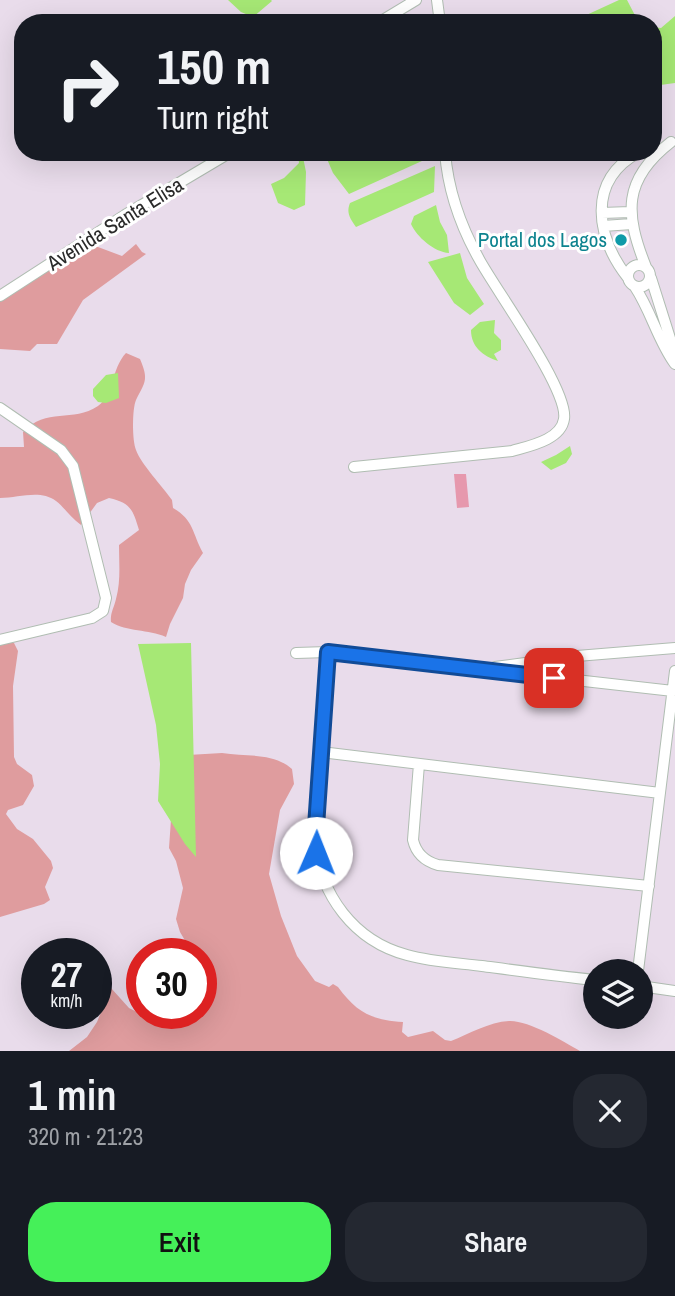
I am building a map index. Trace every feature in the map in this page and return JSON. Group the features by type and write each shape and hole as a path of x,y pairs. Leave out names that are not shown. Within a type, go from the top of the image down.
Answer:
{"street":[{"path":"392,14 415,0"},
{"name":"Avenida Santa Elisa","path":"0,296 125,215 216,161"},
{"path":"354,467 512,451 547,439 561,427 564,420 565,410 551,377 482,265 457,214 449,189 445,161"},
{"path":"628,161 615,171 608,182 603,197 603,226 613,256 649,310 668,355 675,364"},
{"path":"649,161 633,194 630,212 675,354"},
{"path":"602,213 630,212"},
{"path":"603,226 632,224"},
{"path":"628,278 632,267 646,267"},
{"path":"635,287 643,287 650,278"},
{"path":"0,408 61,450 73,466 106,598 103,611 92,618 0,640"},
{"path":"481,669 565,657 675,648"},
{"path":"296,653 328,652 673,691"},
{"path":"328,652 315,841 318,865 339,908 364,934 396,952 419,958 583,979"},
{"path":"575,680 577,656"},
{"path":"554,678 556,667 565,657"},
{"path":"640,959 675,671"},
{"path":"321,752 660,793"},
{"path":"419,764 413,840 416,849 427,861 438,865 649,886"},
{"path":"653,988 675,991"}],"shaded area":[{"path":"228,0 272,1 257,14 241,12"},
{"path":"619,0 627,0 634,14 589,14"},
{"path":"675,16 675,83 662,85 662,27"},
{"path":"304,161 306,172 305,205 294,210 278,203 271,184 284,178"},
{"path":"328,161 422,161 349,194 333,173"},
{"path":"435,166 434,192 356,227 350,218 350,203"},
{"path":"436,205 447,235 449,253 427,243 411,224 414,216"},
{"path":"90,244 122,256 136,244 146,254 83,300 57,344 37,344 30,351 0,349 0,299"},
{"path":"460,253 467,278 484,304 470,315 454,303 428,262"},
{"path":"495,320 494,333 501,340 501,350 494,354 498,361 479,350 473,341 471,330 480,322"},
{"path":"126,353 140,359 145,376 134,410 133,433 136,450 147,469 172,500 173,508 189,522 203,553 191,570 183,598 166,637 111,622 119,586 119,545 139,530 133,512 127,505 109,498 97,503 81,525 50,497 36,495 0,498 0,447 24,447 23,432 32,424 50,417 79,414 98,406 107,395"},
{"path":"118,373 119,398 106,403 98,402 93,396 93,389 106,375"},
{"path":"570,446 572,454 566,463 551,470 541,462 556,455"},
{"path":"454,474 466,474 469,507 457,508"},
{"path":"0,641 14,643 18,651 13,686 14,757 17,764 32,775 34,786 23,805 8,810 6,814 17,829 33,839 51,861 53,868 45,887 50,900 0,917"},
{"path":"191,643 196,857 158,801 160,764 156,725 138,644"},
{"path":"222,753 268,758 292,769 294,784 280,810 269,874 281,916 297,956 315,981 329,987 333,984 338,987 366,1014 403,1022 402,1032 408,1037 433,1031 451,1041 479,1029 509,1021 545,1032 580,1051 69,1051 87,1037 92,1029 112,1029 112,989 126,1005 126,1029 217,1029 217,938 184,938 176,919 183,888 176,861 169,848 173,791 188,755"}],"place":[{"name":"Portal dos Lagos","path":"621,240"}],"route":[{"path":"316,853 328,652 554,678"}]}
